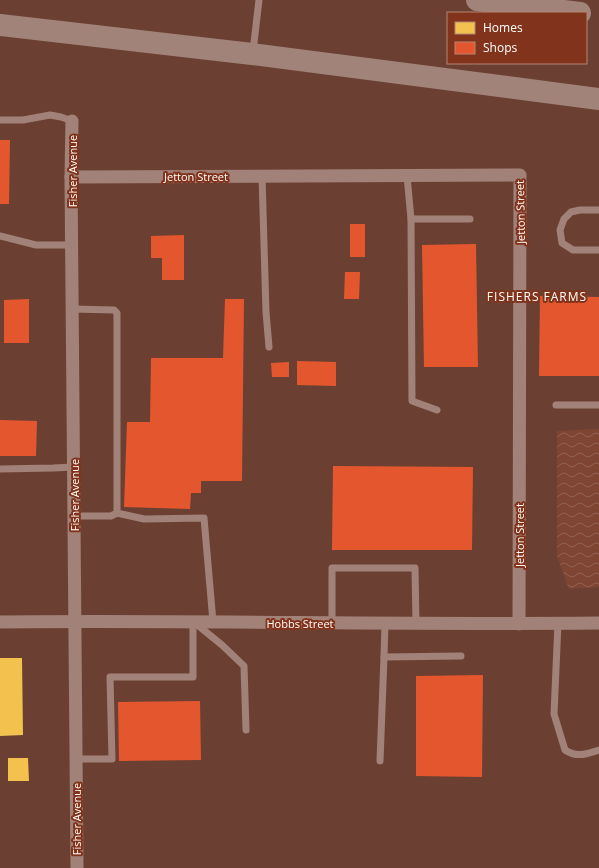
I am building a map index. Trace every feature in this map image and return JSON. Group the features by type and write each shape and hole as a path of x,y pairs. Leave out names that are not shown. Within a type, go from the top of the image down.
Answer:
{"highway":[{"path":"477,0 572,12"},
{"path":"587,14 599,15"},
{"path":"0,25 252,54 599,99"},
{"path":"558,94 599,111"}],"street":[{"name":"Fisher Avenue","path":"72,121 71,177 77,868"},
{"name":"Jetton Street","path":"71,177 520,175 519,624"},
{"name":"Hobbs Street","path":"0,622 599,623"}],"lane":[{"path":"252,54 259,0"},
{"path":"0,120 23,120 50,115 62,117 72,121"},
{"path":"262,176 266,312 269,347"},
{"path":"407,176 411,219 412,401 437,410"},
{"path":"599,210 580,210 571,212 564,219 560,230 562,243 573,250 599,250"},
{"path":"411,219 470,219"},
{"path":"0,236 36,245 72,245"},
{"path":"72,309 114,310 117,313 117,513"},
{"path":"556,405 599,405"},
{"path":"0,469 74,467"},
{"path":"74,516 111,516 117,513 144,519 204,518 213,622"},
{"path":"332,623 332,568 415,568 416,623"},
{"path":"193,622 222,645 244,666 246,730"},
{"path":"76,759 112,759 110,677 193,677 193,622"},
{"path":"380,761 385,623"},
{"path":"558,623 554,714 564,750 571,754 583,755 599,750"},
{"path":"384,657 461,656"}],"water":[{"path":"599,429 599,587 569,589 557,556 557,431"}],"building: Homes":[{"path":"0,658 22,658 23,735 0,736"},
{"path":"8,758 28,758 29,781 8,781"}],"building: Shops":[{"path":"0,140 10,140 9,204 0,204"},
{"path":"350,224 365,224 365,257 350,257"},
{"path":"184,235 184,280 162,280 162,258 151,258 151,236"},
{"path":"476,244 478,367 424,367 422,245"},
{"path":"345,272 360,272 359,299 344,299"},
{"path":"540,296 599,297 599,376 539,376"},
{"path":"29,299 29,343 4,343 4,300"},
{"path":"225,299 244,299 242,481 201,481 201,493 191,493 190,509 124,507 127,422 150,422 151,358 223,358"},
{"path":"297,361 336,362 336,386 297,385"},
{"path":"289,362 289,377 272,377 271,363"},
{"path":"0,420 37,421 36,456 0,456"},
{"path":"333,466 473,467 472,550 332,550"},
{"path":"483,675 482,777 416,776 416,676"},
{"path":"200,701 201,760 119,761 118,702"}],"district":[{"name":"FISHERS FARMS","path":"537,296"}]}
